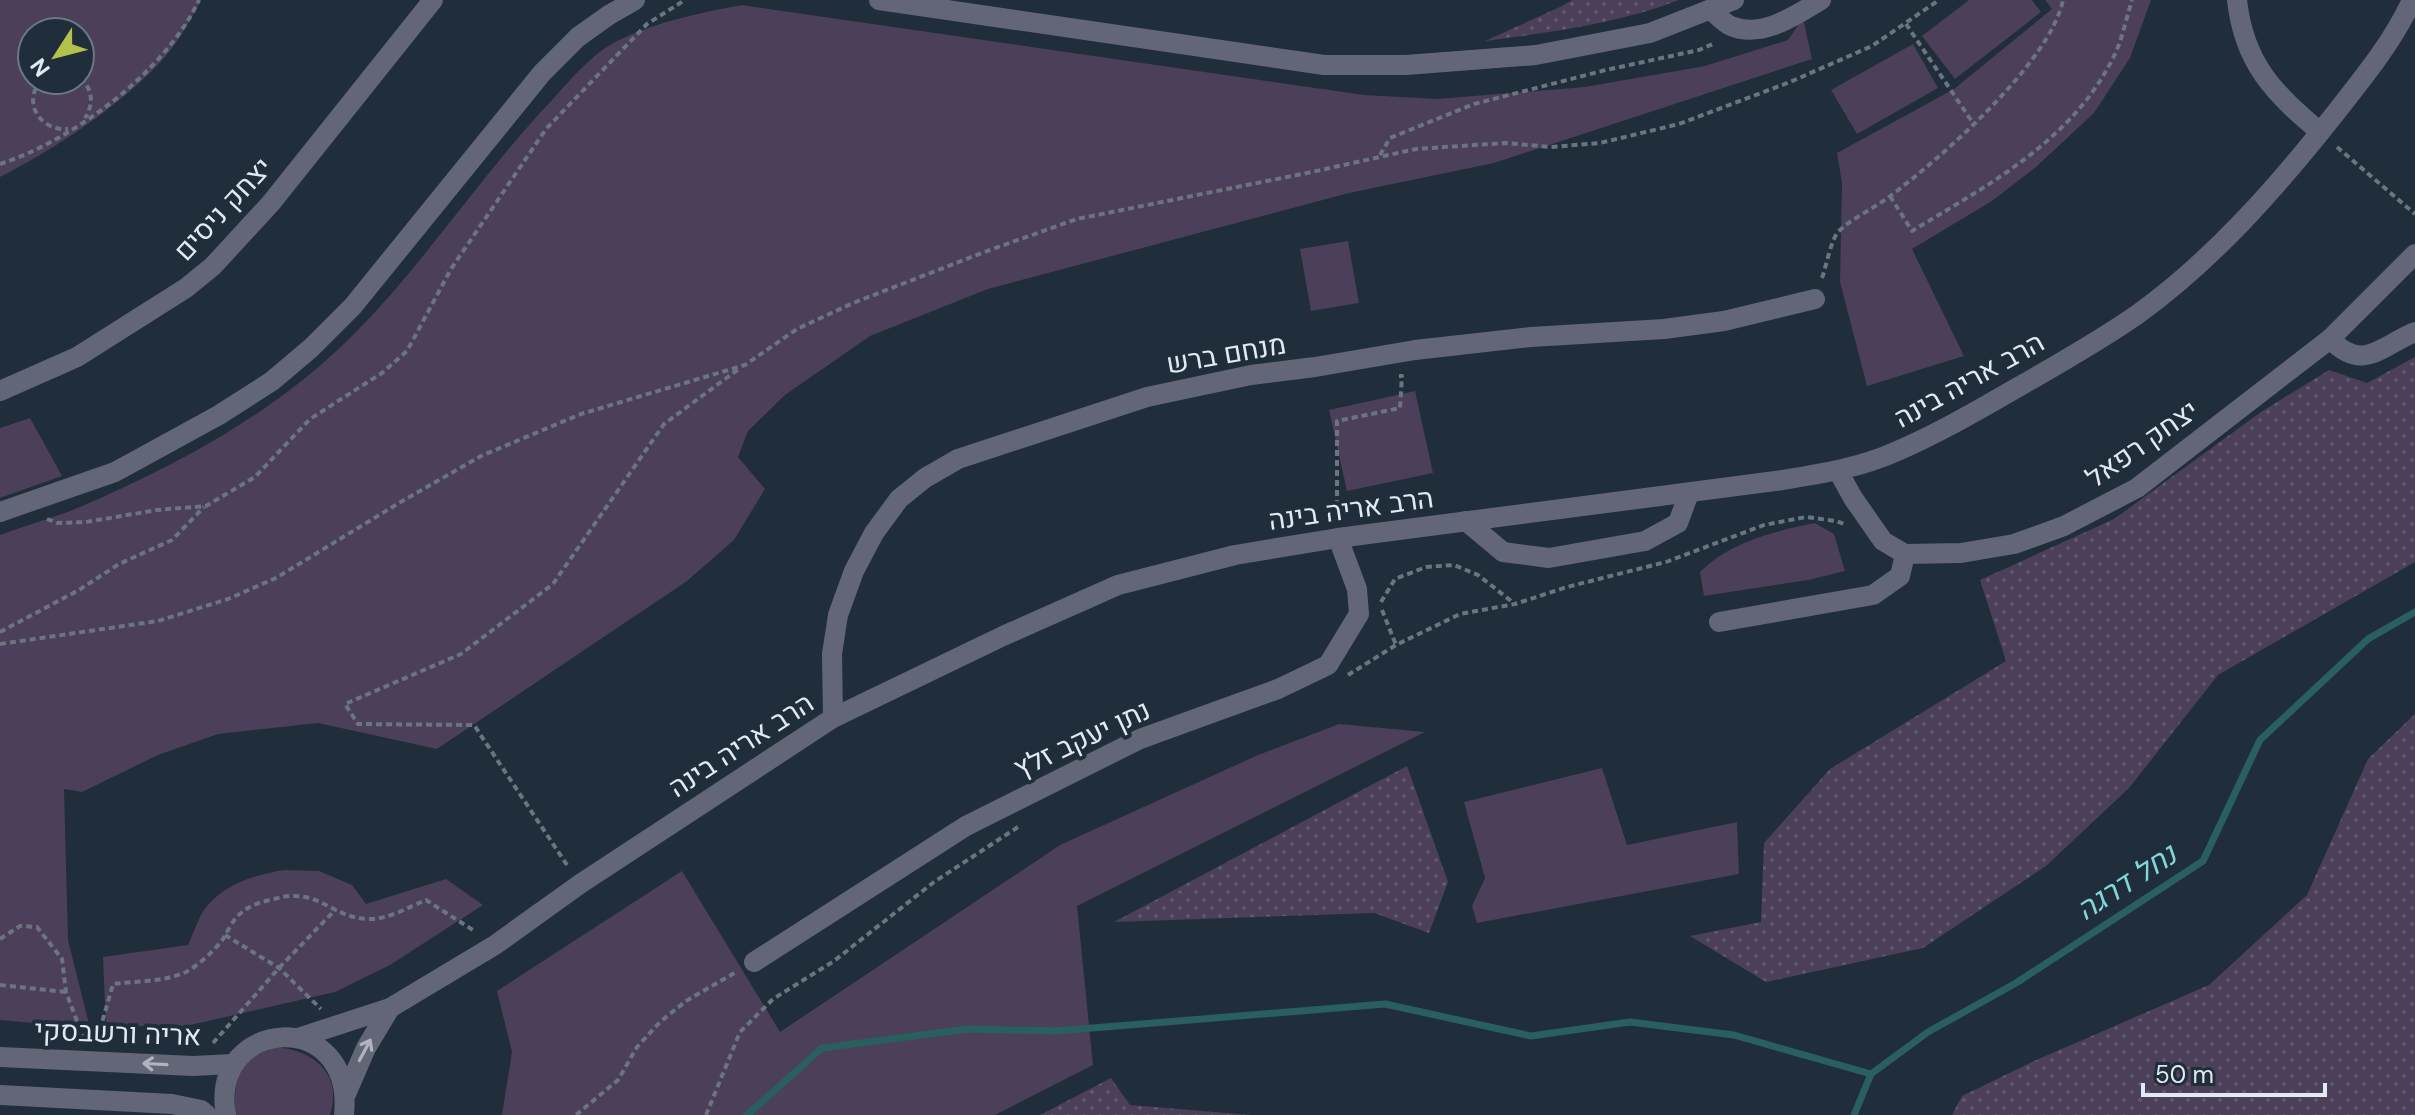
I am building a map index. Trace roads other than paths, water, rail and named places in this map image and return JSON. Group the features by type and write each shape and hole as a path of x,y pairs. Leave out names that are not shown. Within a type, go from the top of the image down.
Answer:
{"street":[{"name":"יצחק ניסים","path":"0,391 77,357 136,322 213,266 271,203 433,0"},
{"path":"0,512 115,472 219,415 272,381 353,306 542,73 578,37 635,0"},
{"path":"879,0 1324,65 1406,65 1536,55 1650,33 1734,0"},
{"path":"1711,10 1730,26 1755,28 1792,18 1821,0"},
{"path":"2237,0 2245,40 2259,72 2282,100 2320,132"},
{"name":"הרב אריה בינה","path":"233,1064 261,1041 279,1037 298,1038 390,1008 495,945 580,884 833,718 1003,636 1118,585 1235,555 1338,538 1838,471 1893,453 2061,362 2138,314 2199,264 2249,217 2320,132 2394,35 2412,0"},
{"name":"יצחק רפאל","path":"1905,554 1961,553 2014,544 2064,526 2137,488 2330,339 2415,254"},
{"name":"מנחם ברש","path":"833,718 832,654 838,615 854,571 874,533 899,499 925,478 958,459 1147,397 1251,375 1415,350 1709,323 1815,299"},
{"path":"2330,339 2343,352 2369,356 2415,332"},
{"path":"1719,622 1873,595 1900,576 1905,554 1883,541 1838,471"},
{"path":"1466,521 1503,552 1549,558 1645,541 1678,523 1689,493"},
{"name":"נתן יעקב זלץ","path":"754,962 966,826 1140,739 1278,689 1328,665 1359,614 1357,589 1338,538"},
{"name":"הרב אריה בינה","path":"345,1105 366,1048 390,1008"},
{"path":"298,1038 316,1046 331,1058 341,1075 345,1105"},
{"name":"אריה ורשבסקי","path":"0,1057 193,1066 233,1064"},
{"path":"226,1115 223,1100 225,1081 233,1064"},
{"path":"0,1095 172,1104 201,1110 207,1115"}],"waterway":[{"name":"נחל דרגה","path":"1854,1115 1871,1074 1928,1032 2016,983 2203,861 2260,740 2368,639 2415,612"},
{"path":"747,1115 822,1048 968,1029 1056,1031 1385,1004 1531,1036 1630,1022 1734,1035 1871,1074"}]}
